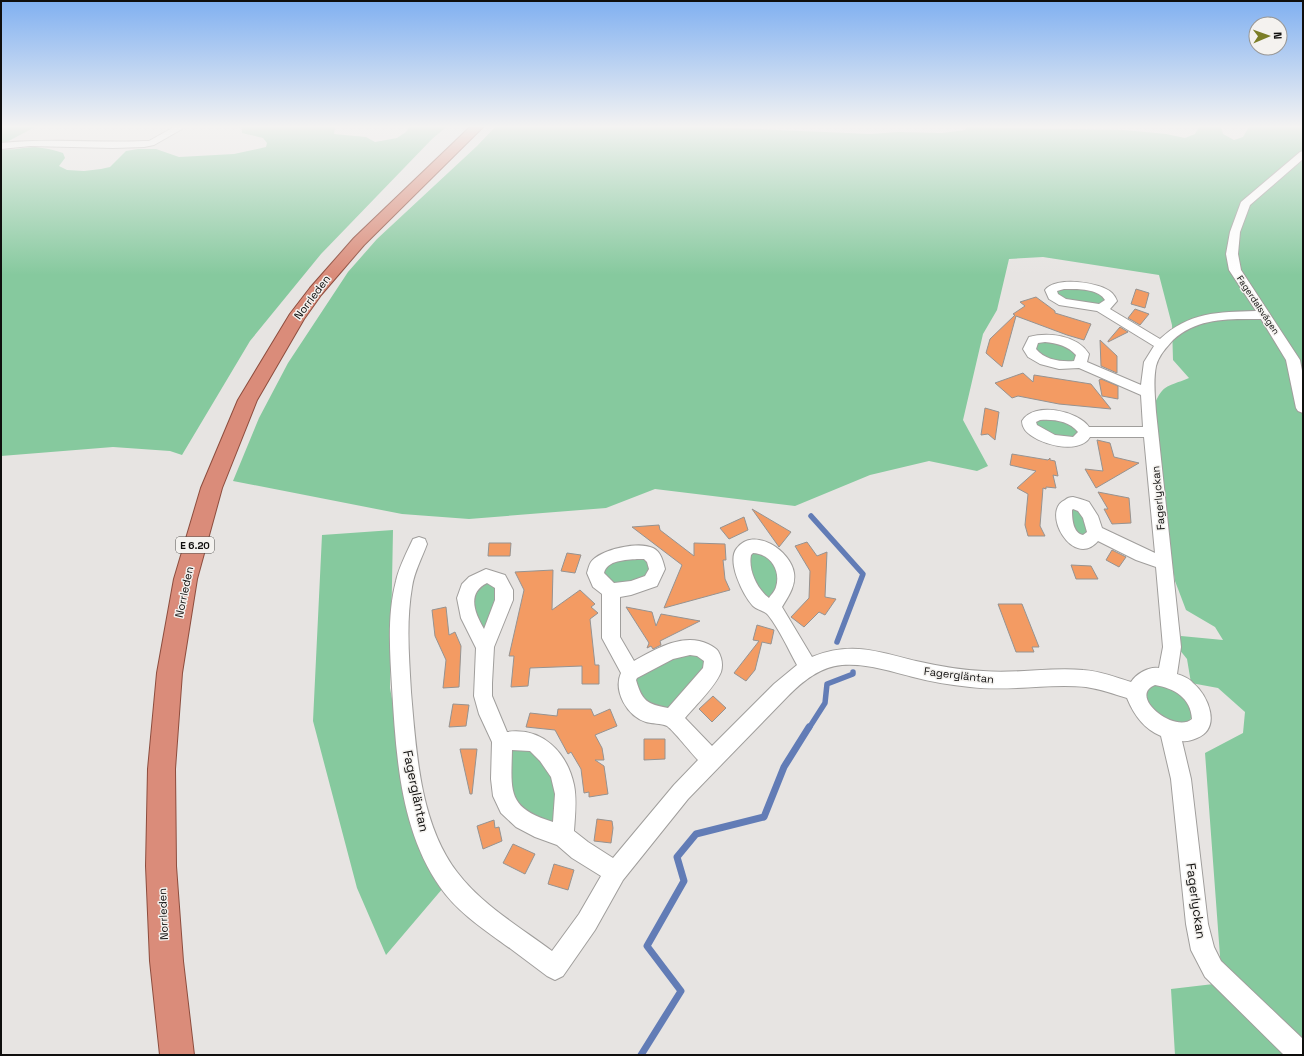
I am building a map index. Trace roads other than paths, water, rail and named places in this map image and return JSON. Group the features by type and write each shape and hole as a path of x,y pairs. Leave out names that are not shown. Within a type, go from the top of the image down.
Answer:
{"highway":[{"name":"Norrleden","path":"177,1055 163,940 160,834 167,690 178,622 193,551 207,503 233,432 264,369 298,316 324,280 367,232 425,176"}],"street":[{"name":"Fagerdalsvägen","path":"1277,176 1245,204 1234,232 1232,254 1235,270 1293,360 1303,408"},
{"path":"1100,308 1160,345"},
{"name":"Fagerlyckan","path":"1167,678 1172,647 1151,432 1148,393 1150,364 1160,345 1172,332 1183,325 1204,318 1265,315"},
{"path":"1080,364 1148,393"},
{"path":"1085,432 1151,432"},
{"path":"1095,532 1142,555 1164,563"},
{"name":"Fagergläntan","path":"419,544 403,585 400,610 399,642 403,718 408,758 422,825 428,842 448,878 474,907 554,968 587,922 615,872 681,792 781,690 797,675 809,668 831,658 855,657 940,675 976,680 1007,681 1078,678 1104,681 1136,692"},
{"path":"611,591 611,638 630,672"},
{"path":"774,607 809,668"},
{"path":"485,647 483,696 489,714 502,742 501,785 506,803 510,810 535,826 563,836 580,850 615,872"},
{"path":"672,718 711,673 714,665 712,656 709,653 695,647 680,648 630,672 627,680 632,700 647,713 672,718 712,761"},
{"path":"1155,676 1167,678 1186,688 1194,696 1199,705 1202,714 1201,722 1197,728 1190,732 1181,733 1170,731 1161,727 1145,715 1136,699 1136,692 1139,684 1145,678 1155,676"},
{"name":"Fagerlyckan","path":"1170,731 1180,779 1197,924 1203,950 1213,969 1302,1055"},
{"path":"502,742 526,740 537,744 546,752 559,771 562,778 564,796 563,836"}],"waterway":[{"path":"811,516 863,574 837,642"},
{"path":"809,728 825,703 827,684 853,674 853,672"},
{"path":"641,1055 681,991 647,946 684,881 677,857 696,834 764,817 784,767 809,727"}]}
